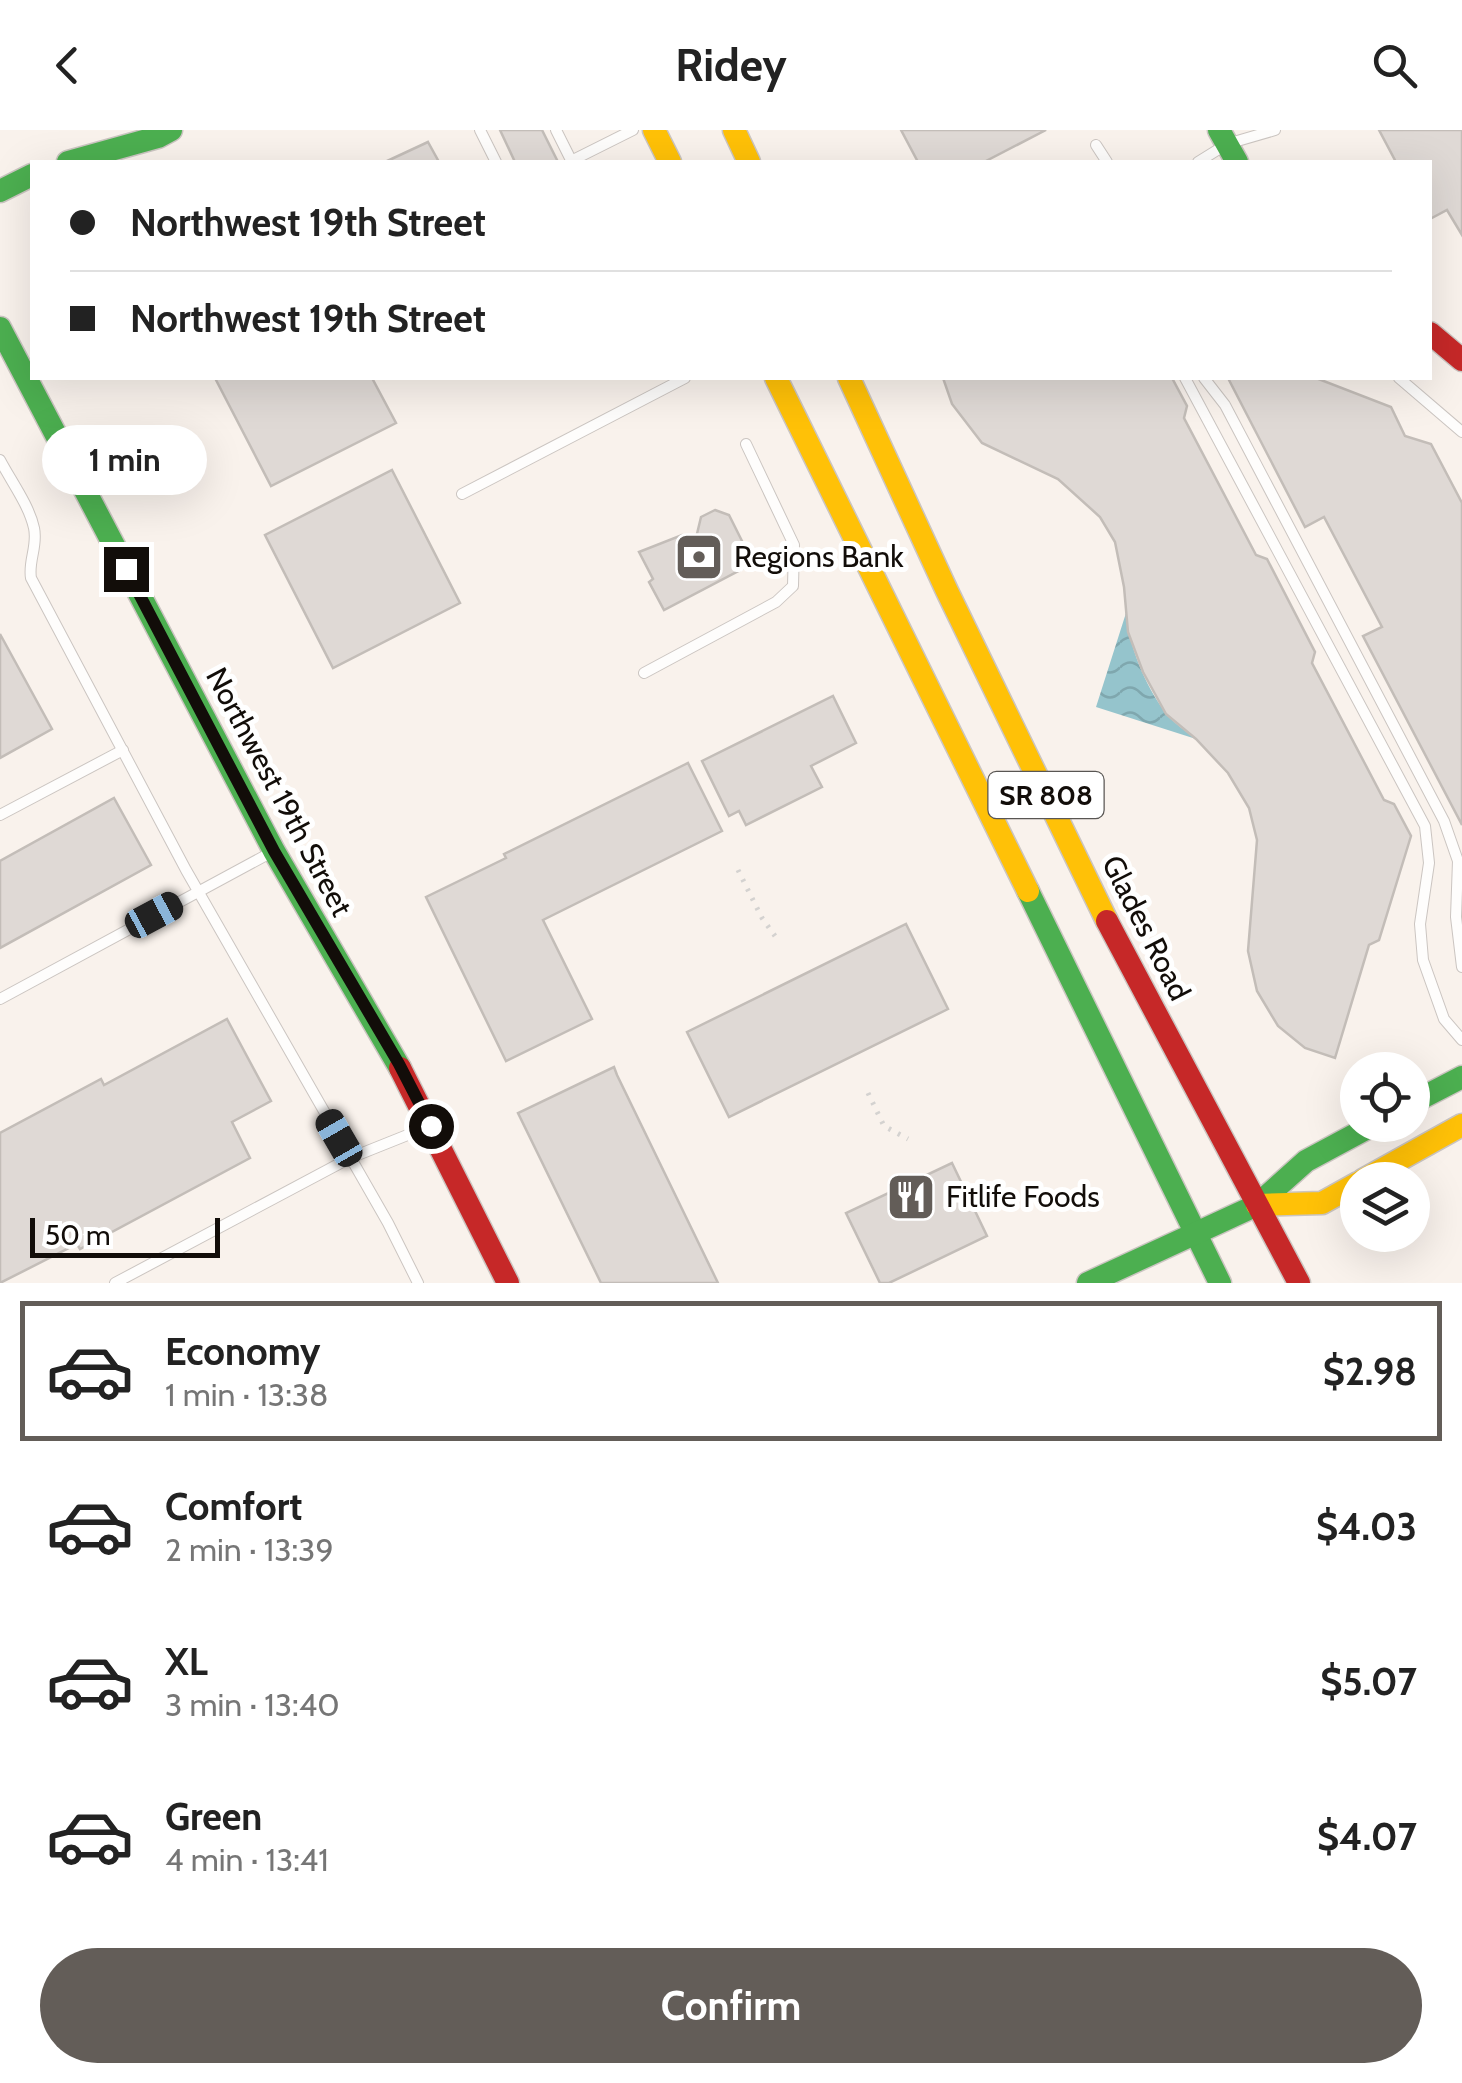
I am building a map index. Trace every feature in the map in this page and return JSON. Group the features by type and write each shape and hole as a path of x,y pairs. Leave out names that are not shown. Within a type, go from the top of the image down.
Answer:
{"main road":[{"path":"54,160 92,130"},
{"path":"75,160 171,130"},
{"path":"654,130 669,160"},
{"path":"734,130 748,160"},
{"path":"0,191 30,175"},
{"name":"Northwest 19th Street","path":"0,328 274,851 399,1064 508,1283"},
{"path":"1432,336 1462,360"},
{"name":"SR 808","path":"777,380 1220,1283"},
{"name":"Glades Road","path":"850,380 947,591 1126,960 1298,1283"},
{"path":"1430,1094 1462,1077"},
{"path":"1396,1162 1462,1125"},
{"path":"1088,1283 1258,1205 1306,1161 1341,1142"},
{"path":"1258,1205 1322,1203 1340,1193"}],"lane":[{"path":"480,130 495,160"},
{"path":"556,130 570,160"},
{"path":"575,160 632,130"},
{"path":"1201,160 1230,142 1274,130"},
{"path":"1096,145 1106,160"},
{"path":"462,494 681,380"},
{"path":"1186,380 1425,826 1430,863 1420,924 1422,960 1444,1019 1462,1040"},
{"path":"1206,380 1226,405 1444,822 1458,860 1456,917 1462,967"},
{"path":"1401,380 1462,432"},
{"path":"644,672 776,602 794,586 794,545 746,444"},
{"path":"0,460 34,528 31,578 199,892 418,1283"},
{"path":"0,815 122,750"},
{"path":"0,999 274,851"},
{"path":"115,1283 350,1158 431,1126"}],"path":[{"path":"738,870 774,936"},
{"path":"868,1093 884,1126 908,1138"}],"water":[{"path":"1126,613 1134,652 1151,690 1168,716 1196,739 1096,707"}],"building":[{"path":"500,130 542,130 557,160 514,160"},
{"path":"901,130 1046,130 988,160 917,160"},
{"path":"1379,130 1462,130 1462,235 1447,210 1432,218 1432,160 1395,160"},
{"path":"428,142 438,160 389,160"},
{"path":"216,380 373,380 396,423 271,486"},
{"path":"944,380 1173,380 1187,406 1184,418 1256,555 1267,559 1315,652 1312,663 1384,800 1394,804 1411,836 1379,940 1369,945 1335,1058 1305,1048 1278,1026 1257,991 1248,951 1257,840 1249,808 1228,773 1166,714 1143,672 1128,632 1115,542 1100,517 1058,479 982,443 952,404"},
{"path":"1229,380 1321,380 1391,407 1405,436 1431,444 1462,503 1462,825 1363,636 1382,627 1324,517 1305,527"},
{"path":"392,470 460,603 333,668 265,535"},
{"path":"715,510 729,515 749,555 744,568 664,610 639,552 682,535 696,538 701,517"},
{"path":"0,634 52,729 0,758"},
{"path":"833,696 856,743 811,766 822,787 746,825 739,811 729,816 702,761"},
{"path":"688,763 722,831 543,920 592,1019 506,1061 426,897"},
{"path":"114,798 151,865 0,948 0,861"},
{"path":"906,924 948,1009 729,1117 687,1032"},
{"path":"227,1019 271,1101 232,1122 250,1158 80,1249 77,1244 0,1283 0,1133 101,1079 104,1085"},
{"path":"614,1067 718,1283 601,1283 518,1113"},
{"path":"952,1163 987,1236 889,1283 880,1283 846,1213"}],"traffic: fast":[{"path":"75,160 171,130"},
{"path":"1219,130 1236,160"},
{"path":"0,191 30,176"},
{"path":"0,328 274,851 400,1068"},
{"path":"1028,891 1220,1283"},
{"path":"1430,1094 1462,1077"},
{"path":"1088,1283 1257,1205 1306,1161 1341,1142"}],"traffic: slow":[{"path":"654,130 669,160"},
{"path":"734,130 748,160"},
{"path":"777,380 1028,891"},
{"path":"850,380 1107,921"},
{"path":"1395,1162 1462,1125"},
{"path":"1257,1205 1322,1203 1340,1193"}],"traffic: jam":[{"path":"1432,335 1462,360"},
{"path":"1107,921 1299,1283"},
{"path":"400,1068 508,1283"}],"place":[{"name":"Regions Bank","path":"699,557"},
{"name":"Fitlife Foods","path":"911,1197"}],"route":[{"path":"126,569 274,851 431,1126"}]}
